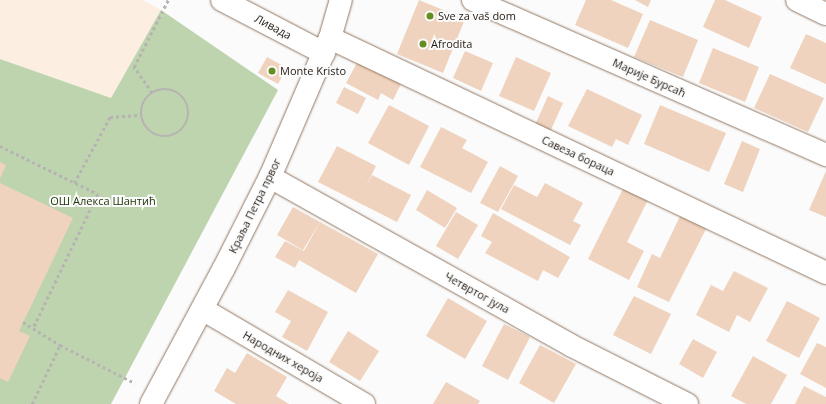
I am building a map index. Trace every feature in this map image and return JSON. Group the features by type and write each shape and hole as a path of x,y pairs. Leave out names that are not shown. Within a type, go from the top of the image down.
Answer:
{"street":[{"name":"Ливада","path":"222,0 327,46"},
{"name":"Краља Петра првог","path":"154,399 270,177 327,46 341,0"},
{"name":"Марије Бурсаћ","path":"473,0 826,155"},
{"path":"797,0 826,14"},
{"name":"Савеза бораца","path":"327,46 826,273"},
{"name":"Четвртог јула","path":"270,177 572,346 687,404"},
{"name":"Народних хероја","path":"202,309 364,404"}],"path":[{"path":"152,93 134,67 168,0"},
{"path":"168,89 182,96 189,110 186,126 173,136 158,136 145,127 142,115 143,105 152,93 168,89"},
{"path":"74,183 110,117 142,115"},
{"path":"0,146 98,194 34,327"},
{"path":"23,322 34,327 60,345 154,399"},
{"path":"32,404 60,345"}],"shaded area":[{"path":"0,0 143,0 161,10 111,98 0,59"}],"green space":[{"name":"ОШ Алекса Шантић","path":"161,10 278,90 111,404 0,404 0,59 111,98"}],"building":[{"path":"419,0 465,19 443,73 397,54"},
{"path":"586,0 611,0 643,14 628,48 575,25"},
{"path":"635,0 651,0 648,7"},
{"path":"715,0 725,0 762,17 749,48 703,27"},
{"path":"650,20 698,40 683,77 634,57"},
{"path":"806,34 826,43 826,84 790,68"},
{"path":"713,48 759,67 745,102 699,83"},
{"path":"465,51 493,63 481,91 453,78"},
{"name":"Monte Kristo","path":"267,57 287,68 278,84 258,73"},
{"path":"516,57 551,73 534,111 499,96"},
{"path":"358,61 401,84 393,100 381,93 378,100 346,83"},
{"path":"770,74 824,98 808,132 754,108"},
{"path":"344,87 366,98 358,114 336,103"},
{"path":"587,89 642,115 628,145 616,139 612,147 568,126"},
{"path":"548,96 563,103 550,132 535,125"},
{"path":"389,105 429,126 409,165 368,143"},
{"path":"660,105 726,133 709,172 644,144"},
{"path":"441,127 467,140 462,148 488,162 471,193 420,167"},
{"path":"742,141 760,149 743,192 724,184"},
{"path":"337,146 376,166 364,190 372,175 411,195 397,222 318,182"},
{"path":"0,162 6,165 0,179"},
{"path":"500,166 518,176 498,212 480,203"},
{"path":"826,171 826,217 809,210"},
{"path":"0,183 73,218 19,331 30,336 8,382 0,378"},
{"path":"545,183 583,203 573,221 581,225 570,245 501,209 514,185 537,197"},
{"path":"625,185 649,198 627,242 644,251 629,280 588,259"},
{"path":"427,190 457,208 445,228 416,210"},
{"path":"293,207 320,222 303,250 277,235"},
{"path":"456,212 478,225 458,259 436,246"},
{"path":"493,213 570,257 558,278 543,270 538,281 485,253 492,242 481,236"},
{"path":"681,214 707,227 669,302 637,287 652,254 660,258"},
{"path":"320,222 378,254 356,293 299,260 295,268 275,257 285,241 304,251"},
{"path":"734,271 768,288 750,322 737,315 729,332 696,315 711,285 723,291"},
{"path":"288,290 328,312 307,351 282,337 291,321 275,312"},
{"path":"634,296 671,314 651,354 613,335"},
{"path":"448,298 487,321 465,359 426,336"},
{"path":"787,301 820,318 799,358 766,341"},
{"path":"504,324 530,337 508,380 482,366"},
{"path":"348,331 379,351 360,381 329,362"},
{"path":"693,339 717,352 703,378 679,364"},
{"path":"817,343 826,347 826,388 800,374"},
{"path":"540,345 576,364 554,403 519,383"},
{"path":"247,353 287,377 276,396 289,404 236,404 214,391 227,368 235,373"},
{"path":"753,356 787,375 771,404 746,404 731,396"},
{"path":"446,382 480,401 478,404 433,404"},
{"path":"804,386 826,397 826,404 795,404"}],"place":[{"name":"Sve za vaš dom","path":"430,16"},
{"name":"Afrodita","path":"423,44"},
{"name":"Monte Kristo","path":"272,71"}]}
